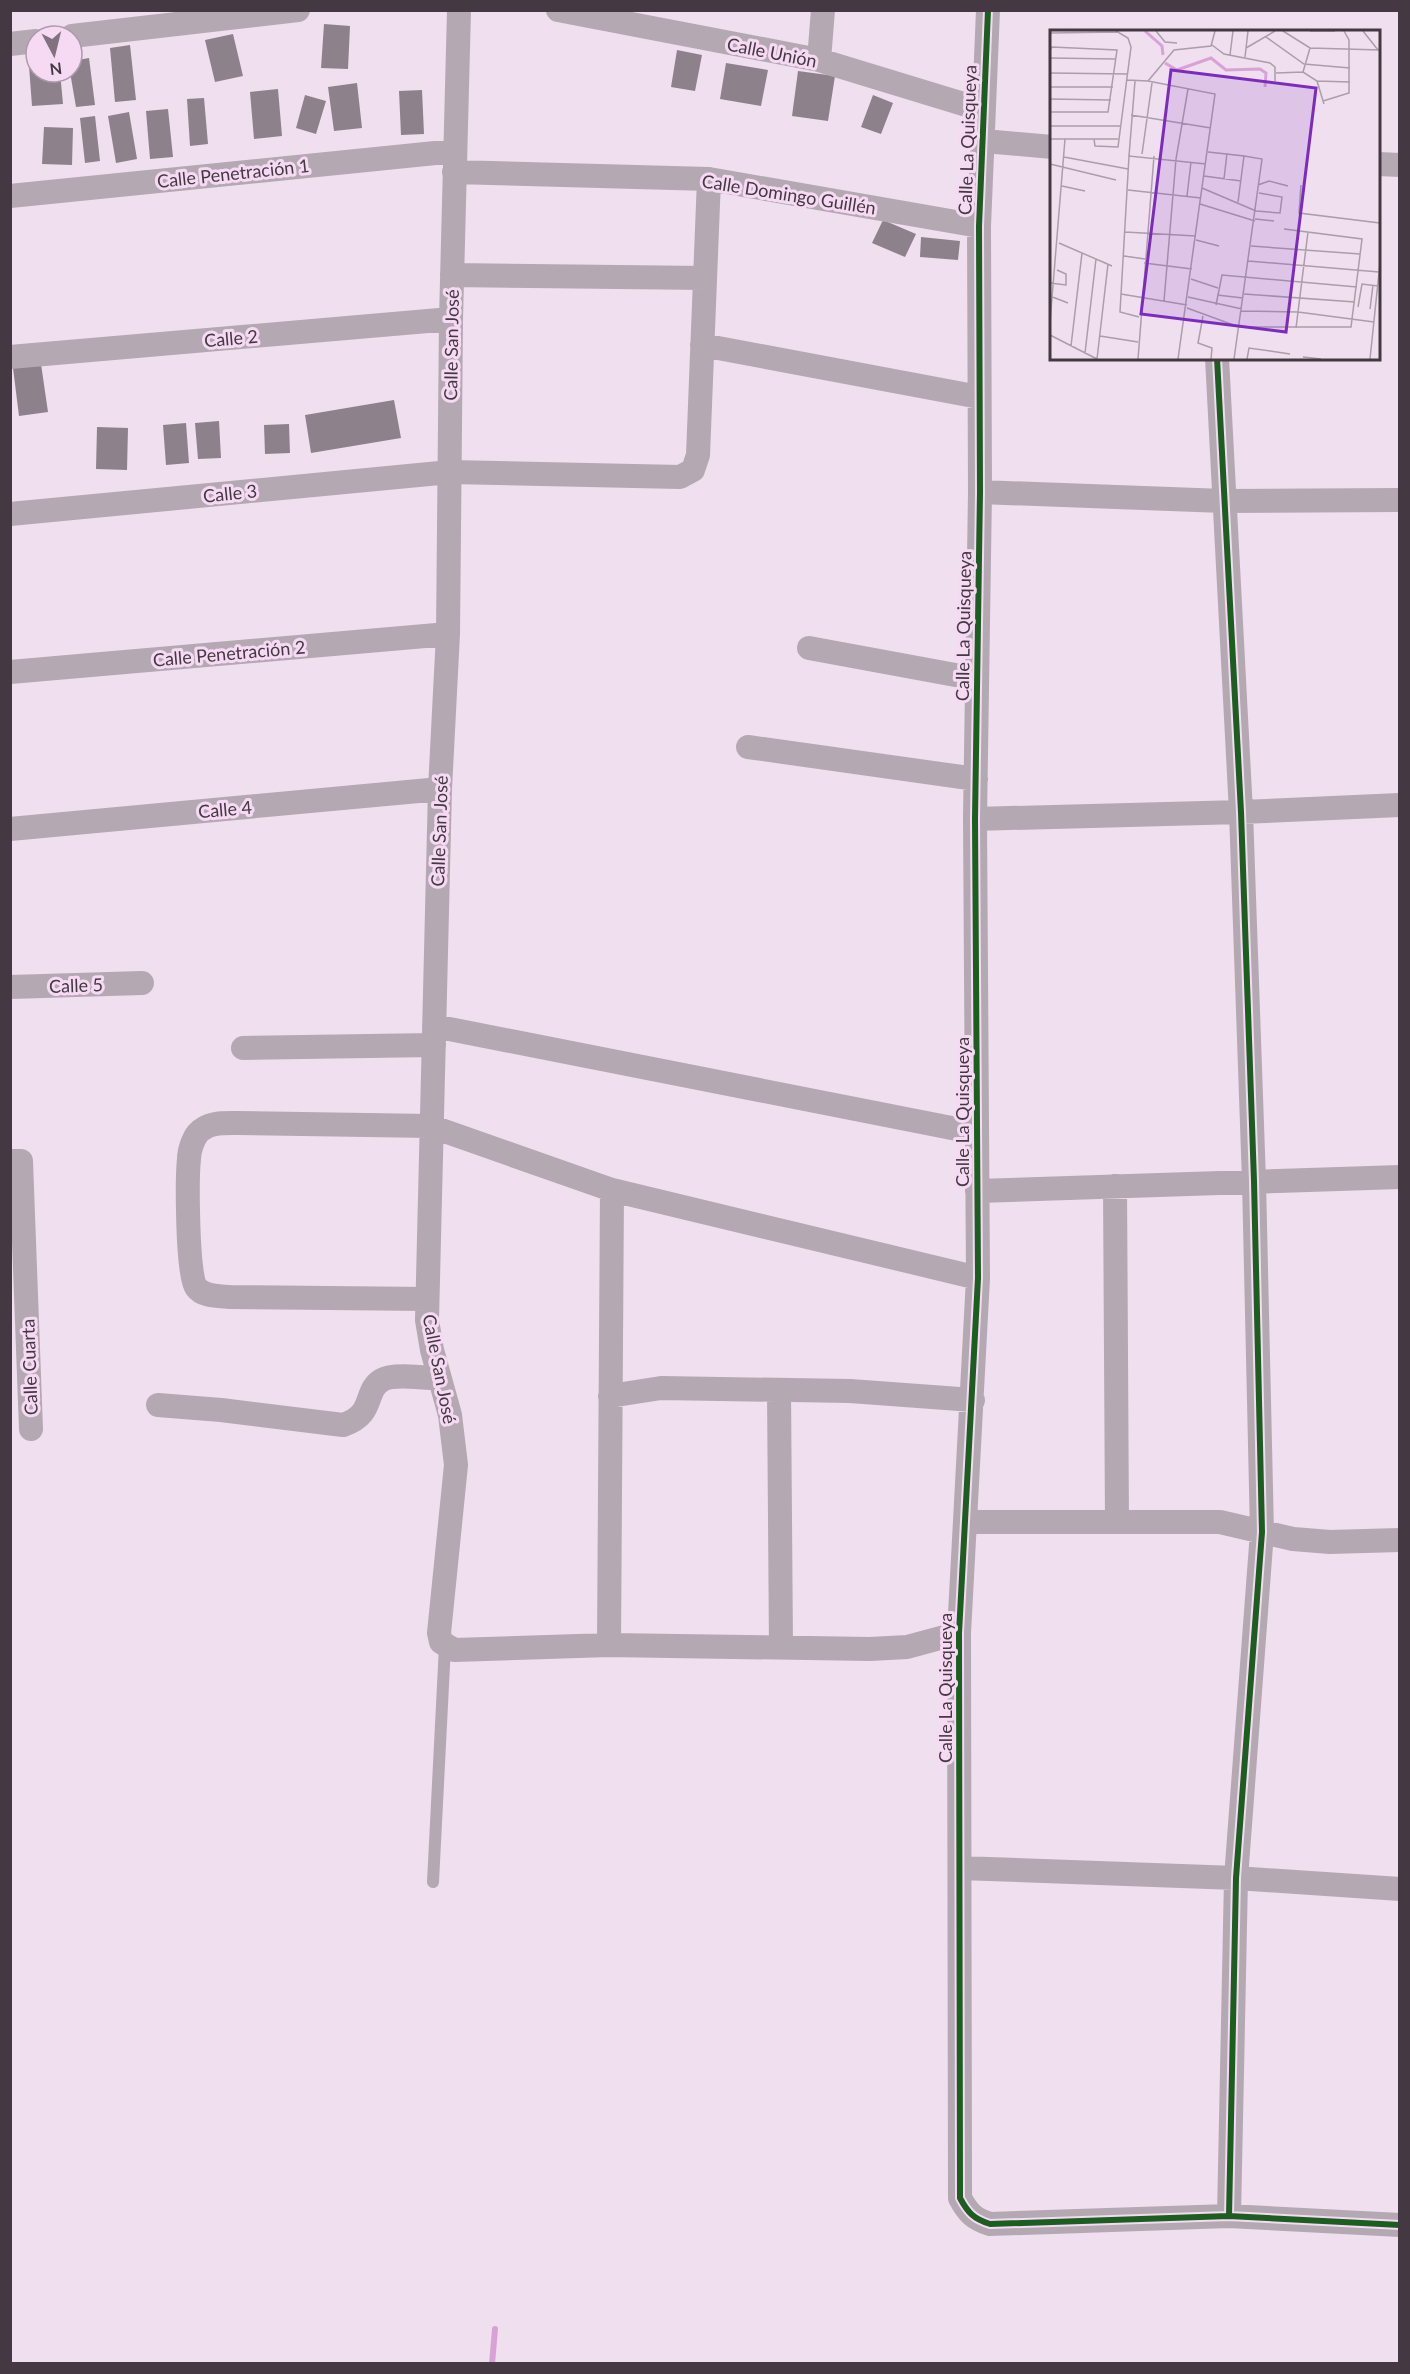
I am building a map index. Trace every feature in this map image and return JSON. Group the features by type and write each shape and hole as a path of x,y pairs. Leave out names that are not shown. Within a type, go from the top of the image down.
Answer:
{"street":[{"path":"84,35 298,10"},
{"name":"Calle San José","path":"445,1646 441,1642 439,1633 456,1465 450,1415 427,1320 440,789 448,634 451,319 459,10"},
{"name":"Calle Unión","path":"558,10 819,60 983,110"},
{"path":"819,60 823,10"},
{"name":"Calle La Quisqueya","path":"988,10 979,226 980,492 975,819 978,1278 959,1633 960,2198 976,2220 990,2224 1229,2216"},
{"path":"984,141 1050,147"},
{"name":"Calle Domingo Guillén","path":"454,162 709,179 979,226"},
{"name":"Calle Penetración 1","path":"10,196 454,162"},
{"path":"1380,164 1400,165"},
{"name":"Calle 3","path":"10,514 450,472 680,477 693,470 698,455 709,179"},
{"path":"452,275 705,278"},
{"name":"Calle 2","path":"10,357 451,319"},
{"path":"702,345 979,397"},
{"path":"1217,360 1241,812 1254,1181 1262,1532 1236,1878 1229,2216 1400,2225"},
{"path":"980,492 1224,501 1400,500"},
{"name":"Calle Penetración 2","path":"10,672 448,634"},
{"path":"809,648 977,679"},
{"path":"748,747 976,779"},
{"name":"Calle 4","path":"10,829 440,789"},
{"path":"975,819 1400,805"},
{"name":"Calle 5","path":"10,987 142,983"},
{"path":"243,1048 434,1036 977,1132"},
{"path":"428,1299 230,1297 202,1293 195,1287 190,1263 189,1158 197,1134 204,1128 216,1124 430,1126 612,1190 978,1278"},
{"name":"Calle Cuarta","path":"16,1161 31,1429"},
{"path":"977,1191 1400,1177"},
{"path":"1115,1186 1117,1522"},
{"path":"609,1645 612,1190"},
{"path":"158,1405 221,1410 343,1425 356,1421 364,1411 376,1386 383,1379 392,1377 440,1379"},
{"path":"610,1396 661,1388 850,1391 973,1400"},
{"path":"780,1391 781,1647"},
{"path":"966,1522 1220,1522 1293,1539 1330,1542 1400,1540"},
{"path":"445,1646 454,1650 609,1645 870,1649 907,1647 959,1633"},
{"path":"960,1868 1236,1878 1400,1889"}],"lane":[{"path":"433,1882 445,1646"}],"building":[{"path":"324,24 350,26 348,69 321,68"},
{"path":"233,34 243,76 215,82 205,40"},
{"path":"130,45 136,100 115,102 110,48"},
{"path":"677,50 702,55 695,91 671,87"},
{"path":"89,58 95,105 76,107 72,84 84,84 84,59"},
{"path":"726,63 768,70 761,106 720,99"},
{"path":"798,71 835,76 828,121 792,116"},
{"path":"357,83 362,128 334,131 328,87"},
{"path":"30,84 61,84 63,104 32,106"},
{"path":"278,89 282,136 254,139 250,92"},
{"path":"422,90 424,134 401,135 399,91"},
{"path":"305,95 326,101 316,134 296,128"},
{"path":"873,95 893,103 881,134 861,127"},
{"path":"204,98 208,144 190,146 187,99"},
{"path":"168,109 173,157 150,159 146,111"},
{"path":"129,112 137,159 116,163 108,116"},
{"path":"95,116 100,161 85,163 80,118"},
{"path":"44,127 73,128 72,165 42,164"},
{"path":"883,220 916,234 905,257 872,243"},
{"path":"921,237 960,241 958,260 920,257"},
{"path":"41,364 48,412 19,416 13,368"},
{"path":"394,400 401,438 311,453 305,415"},
{"path":"219,421 221,458 198,459 195,423"},
{"path":"186,423 189,463 166,465 163,425"},
{"path":"289,424 290,453 265,454 264,425"},
{"path":"97,427 128,428 127,470 96,469"}],"waterway":[{"path":"492,2364 495,2329"}],"cycle path":[{"path":"988,10 979,226 980,492 975,819 978,1278 959,1633 960,2198 972,2215 990,2224 1229,2216 1400,2225"},
{"path":"1217,360 1241,812 1254,1181 1262,1532 1236,1878 1229,2216"}]}
